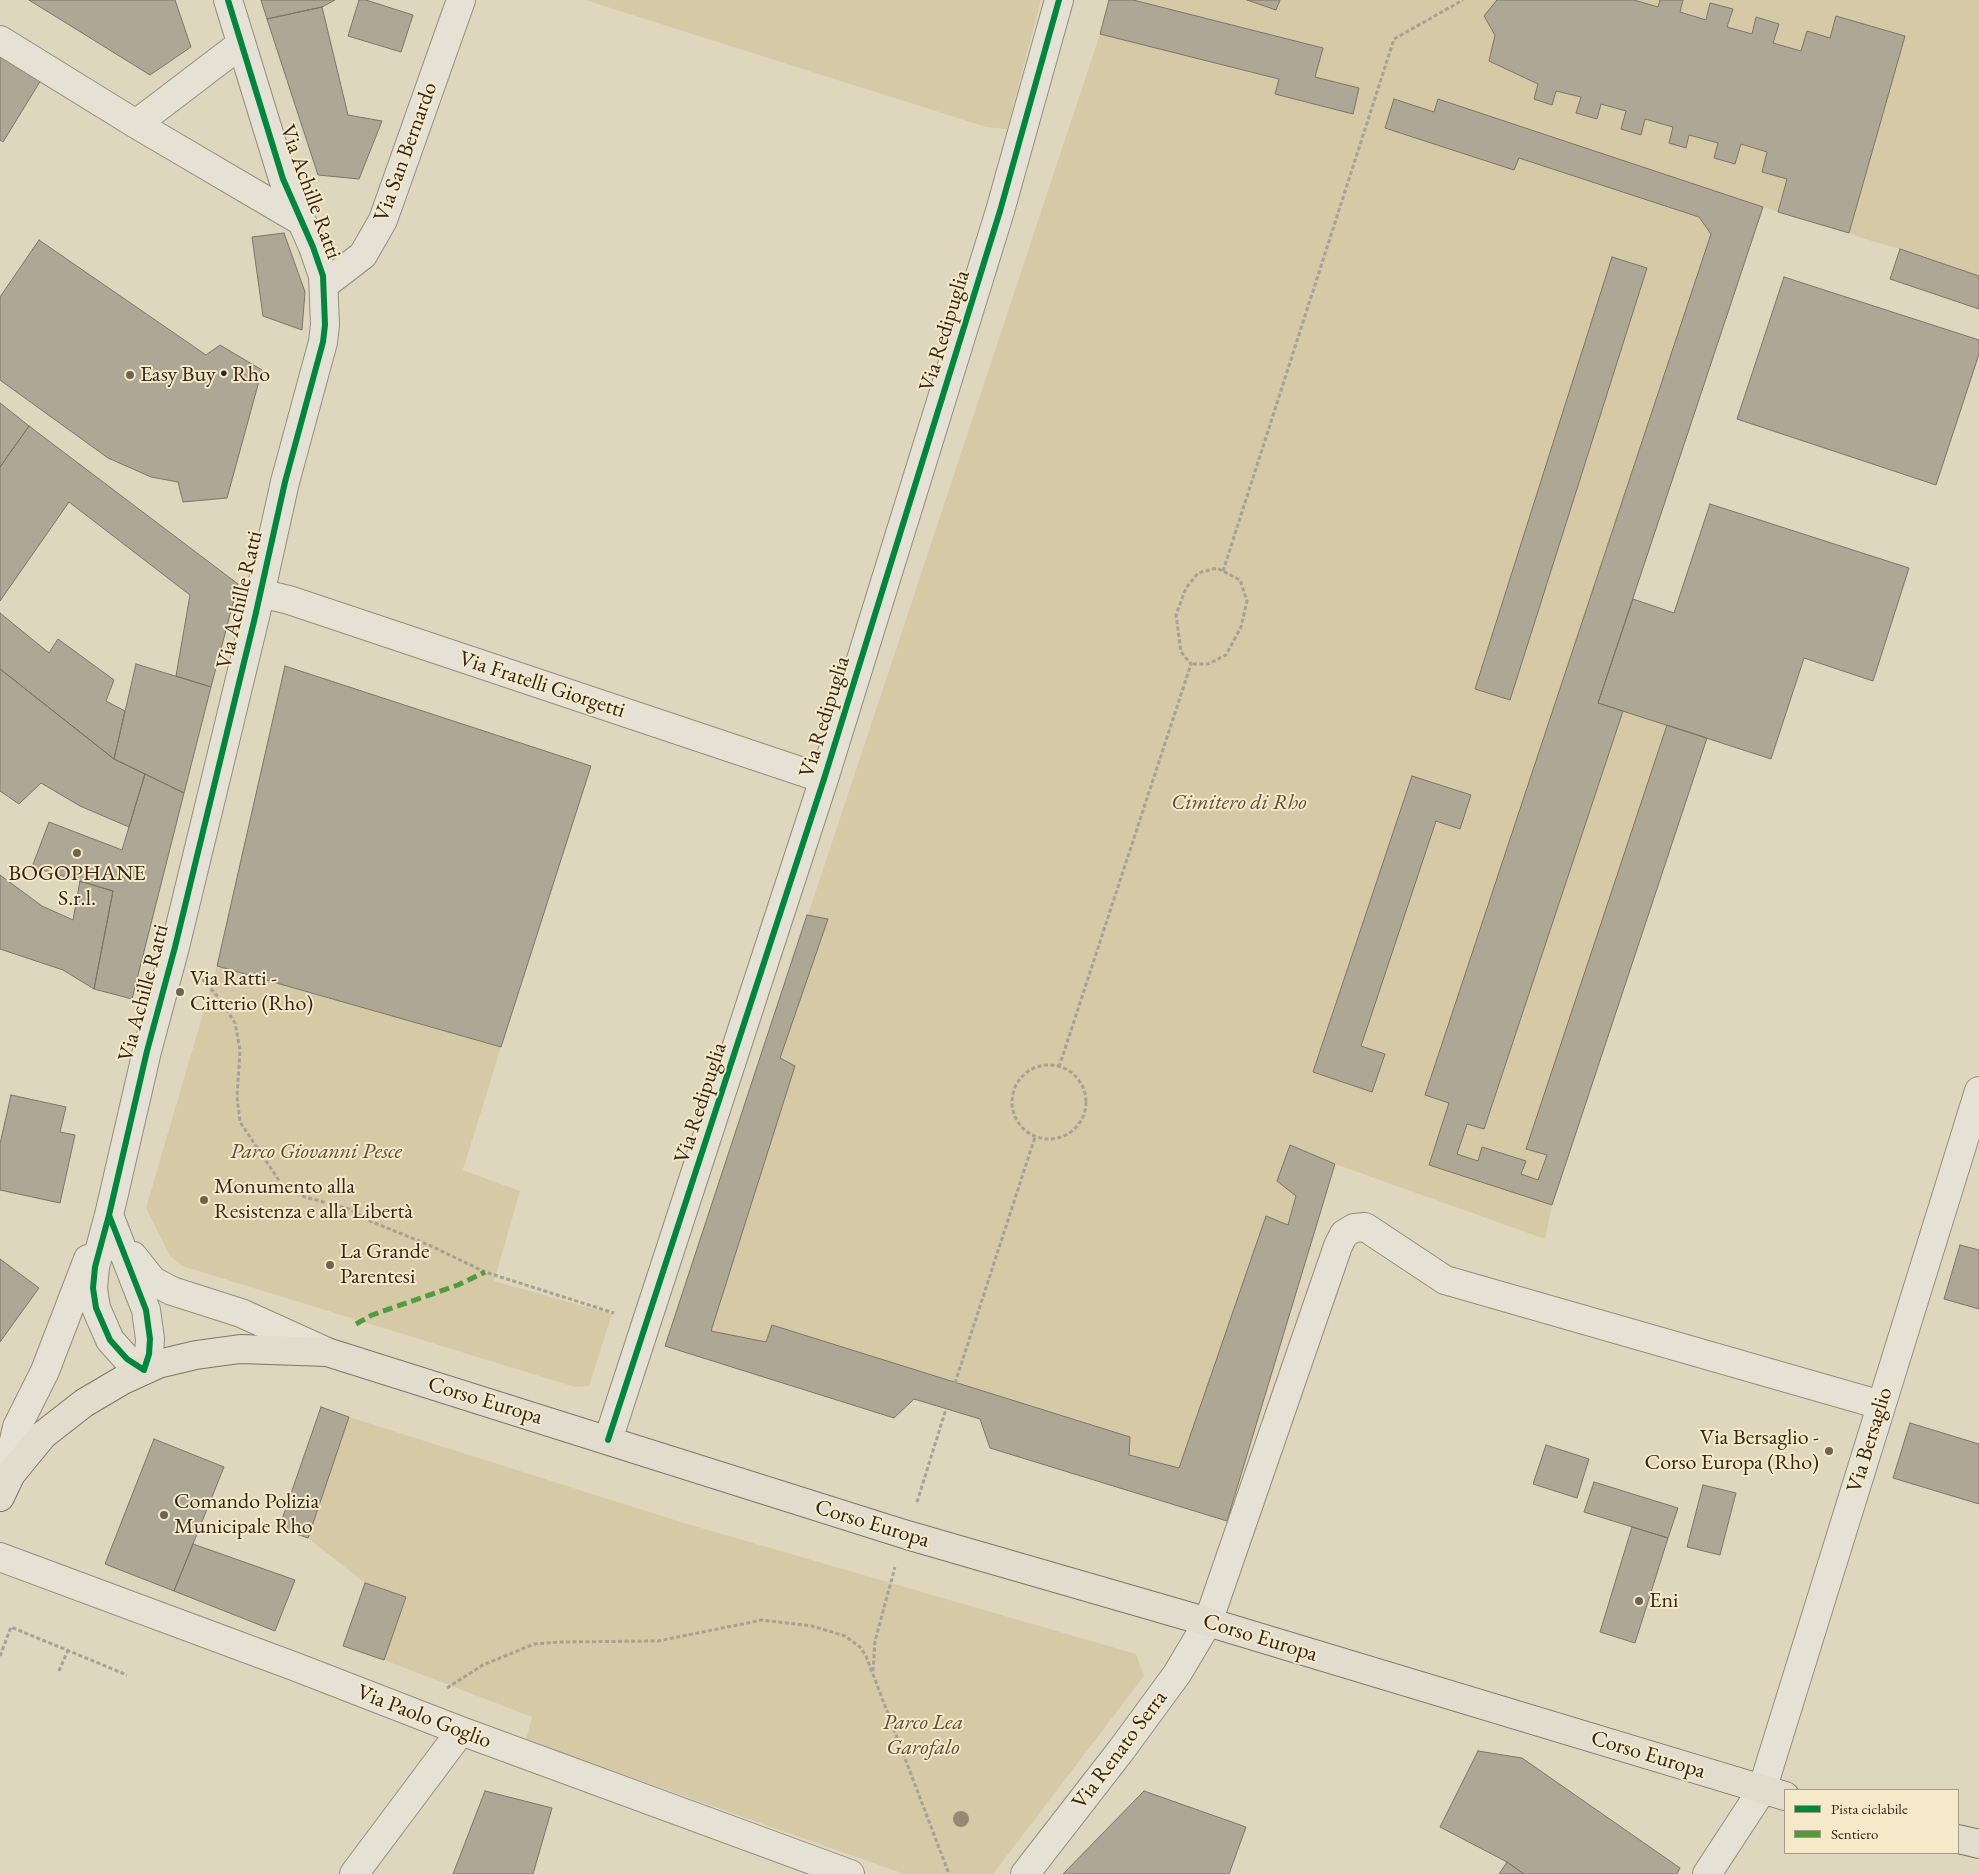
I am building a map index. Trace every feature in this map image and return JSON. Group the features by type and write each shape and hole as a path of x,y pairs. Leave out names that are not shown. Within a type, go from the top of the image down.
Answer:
{"main road":[{"name":"Corso Europa","path":"6,1486 43,1435 84,1403 123,1380 158,1364 196,1355 240,1349 327,1352 907,1535 1208,1622 1774,1793"},
{"path":"1959,1839 1979,1844"}],"street":[{"name":"Via Achille Ratti","path":"144,1370 127,1359 110,1340 96,1308 93,1288 95,1267 109,1215 146,1051 175,947 286,482 323,342 325,325 324,285 313,247 283,179 228,0"},
{"name":"Via San Bernardo","path":"324,285 363,255 383,220 462,0"},
{"name":"Via Redipuglia","path":"608,1440 824,779 1000,211 1059,0"},
{"path":"0,40 136,124 301,221"},
{"path":"136,124 241,44"},
{"name":"Via Fratelli Giorgetti","path":"260,593 289,600 824,779"},
{"name":"Via Bersaglio","path":"1707,1874 1774,1793 1881,1405 1979,1091"},
{"name":"Via Achille Ratti","path":"6,1486 17,1427 45,1371 87,1260 109,1215"},
{"path":"109,1215 136,1261 153,1280 172,1291 241,1313 327,1352"},
{"path":"109,1215 146,1310 150,1339 149,1354 144,1370"},
{"name":"Via Renato Serra","path":"1025,1874 1161,1697 1208,1622 1338,1246 1344,1234 1354,1228 1365,1227 1445,1280 1881,1405"},
{"name":"Via Paolo Goglio","path":"0,1557 461,1731 850,1874"},
{"path":"354,1874 461,1731"}],"path":[{"path":"1223,571 1394,39 1463,0"},
{"path":"1217,568 1240,580 1247,601 1241,627 1226,655 1208,664 1191,664 1181,652 1176,616 1186,588 1198,573 1217,568"},
{"path":"1059,1067 1191,664"},
{"path":"199,975 220,999 235,1022 240,1050 236,1097 240,1122 282,1185 305,1197 348,1209 370,1221 429,1245 485,1272 528,1287 647,1322"},
{"path":"1054,1064 1059,1067 1065,1068 1083,1086 1086,1098 1085,1111 1080,1122 1060,1138 1047,1139 1035,1136 1025,1131 1017,1122 1012,1110 1011,1098 1014,1087 1030,1069 1054,1064"},
{"path":"955,1383 1035,1136"},
{"path":"411,1712 483,1665 534,1644 658,1641 762,1620 812,1626 845,1636 860,1646 866,1656 949,1874"},
{"path":"0,1656 12,1628 127,1674"},
{"path":"60,1671 68,1650"}],"green space":[{"path":"585,0 1041,0 1007,129 986,127"},
{"name":"Cimitero di Rho","path":"1109,0 1979,0 1979,276 1900,249 1763,207 1599,703 1707,738 1552,1205 1545,1239 1335,1164 1227,1521 990,1448 980,1419 914,1399 894,1418 665,1346 1100,34"},
{"name":"Parco Giovanni Pesce","path":"217,966 501,1047 463,1170 520,1191 494,1281 612,1314 589,1386 575,1387 182,1266 170,1256 146,1208"},
{"name":"Parco Lea Garofalo","path":"349,1417 684,1523 1136,1654 1144,1676 993,1874 904,1874 526,1740 532,1717 384,1660 406,1597 365,1583 308,1538"}],"building":[{"path":"29,0 175,0 191,47 150,75"},
{"path":"261,0 335,0 322,7 267,19"},
{"path":"359,0 366,0 413,15 401,52 348,36"},
{"path":"1109,0 1133,0 1323,48 1315,77 1359,88 1353,114 1275,94 1279,79 1100,34"},
{"path":"1247,0 1280,0 1276,10"},
{"path":"1497,0 1634,0 1658,7 1660,0 1683,0 1680,12 1706,20 1710,3 1733,9 1727,27 1752,34 1756,17 1779,24 1773,43 1801,51 1807,31 1830,38 1836,16 1905,36 1849,233 1778,212 1787,179 1762,172 1767,152 1741,144 1735,164 1714,158 1718,143 1689,135 1686,148 1669,143 1673,127 1645,119 1641,135 1621,129 1626,111 1601,104 1597,119 1576,113 1581,97 1556,91 1552,105 1534,99 1538,84 1489,61 1495,35 1484,16"},
{"path":"322,7 348,115 382,121 359,179 318,175 267,19"},
{"path":"0,56 41,80 3,142 0,140"},
{"path":"1394,99 1434,112 1438,99 1763,207 1598,703 1623,711 1484,1129 1467,1124 1457,1154 1478,1161 1482,1147 1526,1161 1521,1174 1538,1180 1547,1155 1526,1149 1667,725 1707,738 1552,1205 1429,1165 1449,1103 1425,1095 1711,234 1699,217 1519,158 1514,170 1385,128"},
{"path":"284,233 305,292 302,330 263,316 252,237"},
{"name":"Easy Buy • Rho","path":"39,240 206,355 220,345 262,370 227,498 183,502 178,482 151,477 108,458 0,380 0,297"},
{"path":"1900,249 1979,276 1979,309 1890,279"},
{"path":"1612,257 1647,268 1510,700 1475,689"},
{"path":"1784,277 1979,340 1979,354 1936,485 1737,419"},
{"path":"0,403 29,426 0,467"},
{"path":"29,426 238,584 211,687 176,676 190,595 69,502 0,601 0,467"},
{"path":"1710,504 1909,568 1873,681 1804,658 1771,759 1598,703 1633,599 1674,613"},
{"path":"0,613 49,653 58,639 114,680 106,701 125,711 114,759 0,669"},
{"path":"136,664 211,687 184,793 114,759"},
{"path":"285,666 591,766 501,1047 217,966"},
{"path":"0,669 114,759 145,774 129,827 80,806 41,783 19,804 0,791"},
{"path":"145,774 184,793 132,999 94,989 113,891 32,867 49,822 122,850"},
{"path":"1412,776 1471,795 1460,829 1436,821 1361,1046 1385,1054 1372,1092 1313,1072"},
{"path":"0,875 42,906 73,920 80,881 113,891 94,989 63,970 0,949"},
{"path":"807,915 828,919 780,1058 795,1066 711,1331 766,1342 772,1325 1130,1437 1129,1455 1179,1468 1266,1216 1288,1225 1296,1196 1277,1181 1290,1145 1335,1164 1227,1521 990,1448 980,1419 914,1399 894,1418 665,1346"},
{"path":"11,1095 66,1107 60,1132 75,1135 60,1203 0,1190 0,1144"},
{"path":"1960,1245 1979,1250 1979,1309 1944,1299"},
{"path":"0,1259 39,1288 0,1342"},
{"path":"321,1407 349,1417 308,1538 279,1528"},
{"path":"1910,1423 1979,1444 1979,1504 1893,1478"},
{"path":"154,1439 224,1467 174,1591 105,1564"},
{"path":"1546,1445 1589,1459 1577,1498 1533,1484"},
{"path":"1594,1482 1678,1508 1668,1538 1584,1512"},
{"path":"1703,1485 1736,1493 1720,1555 1687,1547"},
{"path":"1632,1527 1668,1538 1635,1643 1600,1632"},
{"path":"193,1544 295,1580 275,1631 174,1591"},
{"path":"365,1583 406,1597 384,1660 343,1646"},
{"path":"1478,1751 1522,1758 1680,1868 1677,1874 1524,1874 1507,1862 1440,1827"},
{"path":"485,1791 552,1808 533,1874 453,1874"},
{"path":"1144,1791 1246,1827 1229,1874 1063,1874"},
{"path":"1507,1862 1524,1874 1499,1874"}],"marked path":[{"path":"356,1324 372,1315 458,1285 485,1272"}],"cycle path":[{"path":"109,1215 146,1310 150,1339 149,1354 144,1370 127,1359 110,1340 96,1308 93,1288 95,1267 255,617 285,482 323,342 325,325 323,276 313,247 283,179 228,0"},
{"path":"608,1440 824,779 1000,211 1059,0"}],"place":[{"name":"Easy Buy • Rho","path":"130,375"},
{"name":"BOGOPHANE S.r.l.","path":"77,853"},
{"name":"Via Ratti - Citterio (Rho)","path":"180,992"},
{"name":"Monumento alla Resistenza e alla Libertà","path":"204,1200"},
{"name":"La Grande Parentesi","path":"330,1265"},
{"name":"Via Bersaglio - Corso Europa (Rho)","path":"1829,1451"},
{"name":"Comando Polizia Municipale Rho","path":"164,1515"},
{"name":"Eni","path":"1639,1601"}]}
